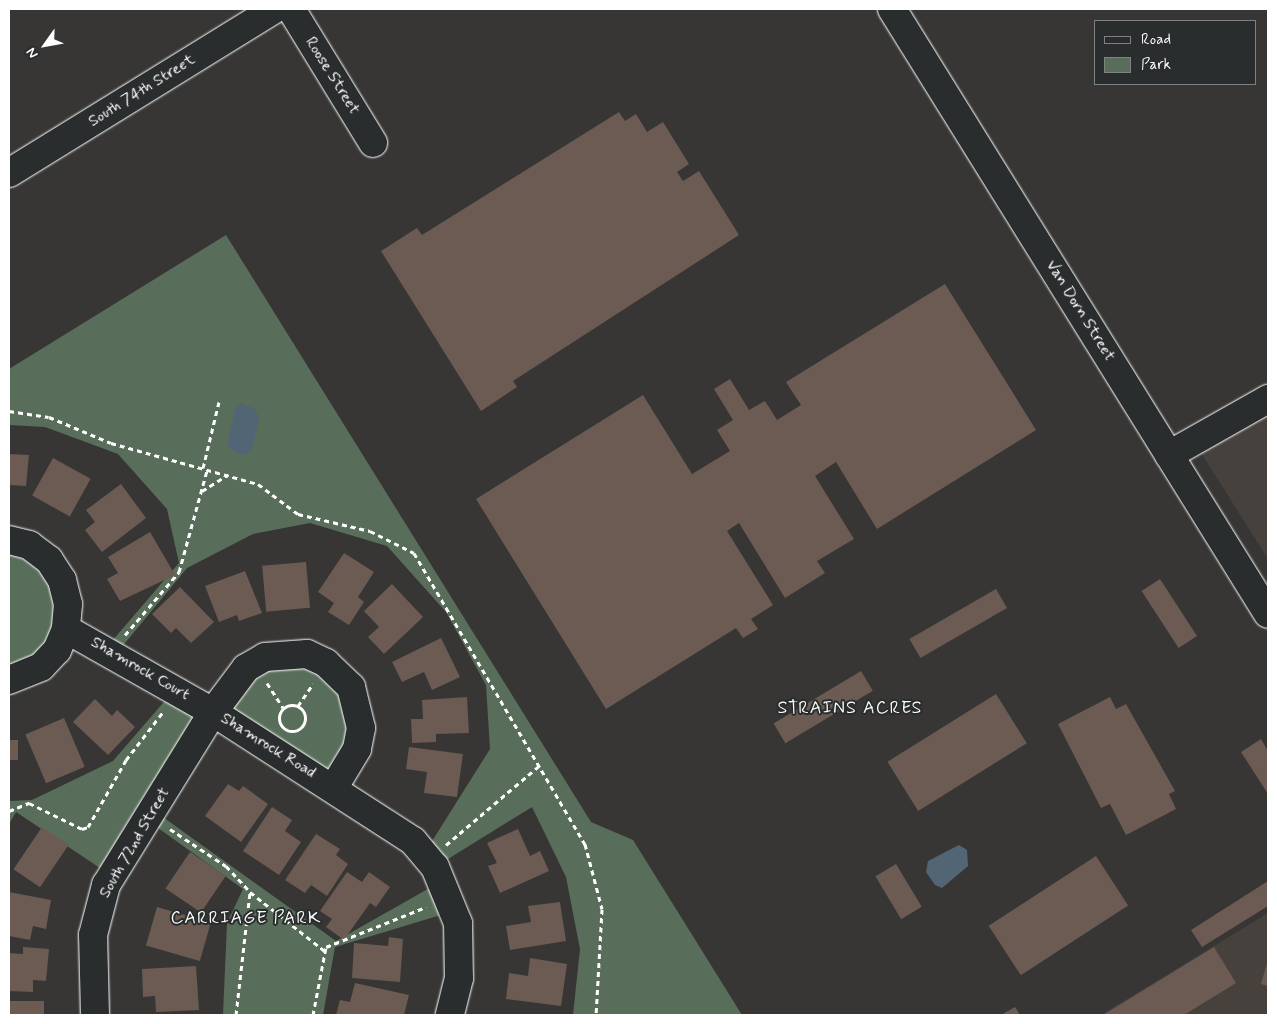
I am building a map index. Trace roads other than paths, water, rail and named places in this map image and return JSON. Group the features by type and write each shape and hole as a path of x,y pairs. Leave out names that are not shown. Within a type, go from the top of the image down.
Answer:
{"street":[{"name":"South 74th Street","path":"9,173 275,9"},
{"name":"Roose Street","path":"291,9 373,143"},
{"name":"Van Dorn Street","path":"892,9 1268,614"},
{"path":"1169,455 1268,399"},
{"path":"9,540 29,545 48,560 62,580 68,604 66,629 57,650 41,667 9,680"},
{"name":"Shamrock Court","path":"66,629 111,651 213,712"},
{"name":"Shamrock Road","path":"334,788 357,749 361,728 351,687 326,662 307,654 265,657 236,677 213,712 334,788 392,823 428,858 450,897 460,951 450,1015"},
{"name":"South 72nd Street","path":"95,1015 93,935 97,910 106,885 213,712"}],"water":[{"path":"241,403 255,409 259,418 252,450 243,456 227,446 236,406"},
{"path":"959,845 967,850 968,866 942,888 935,885 926,872 928,861"}],"district":[{"name":"STRAINS ACRES","path":"850,708"},
{"name":"CARRIAGE PARK","path":"246,918"}]}
